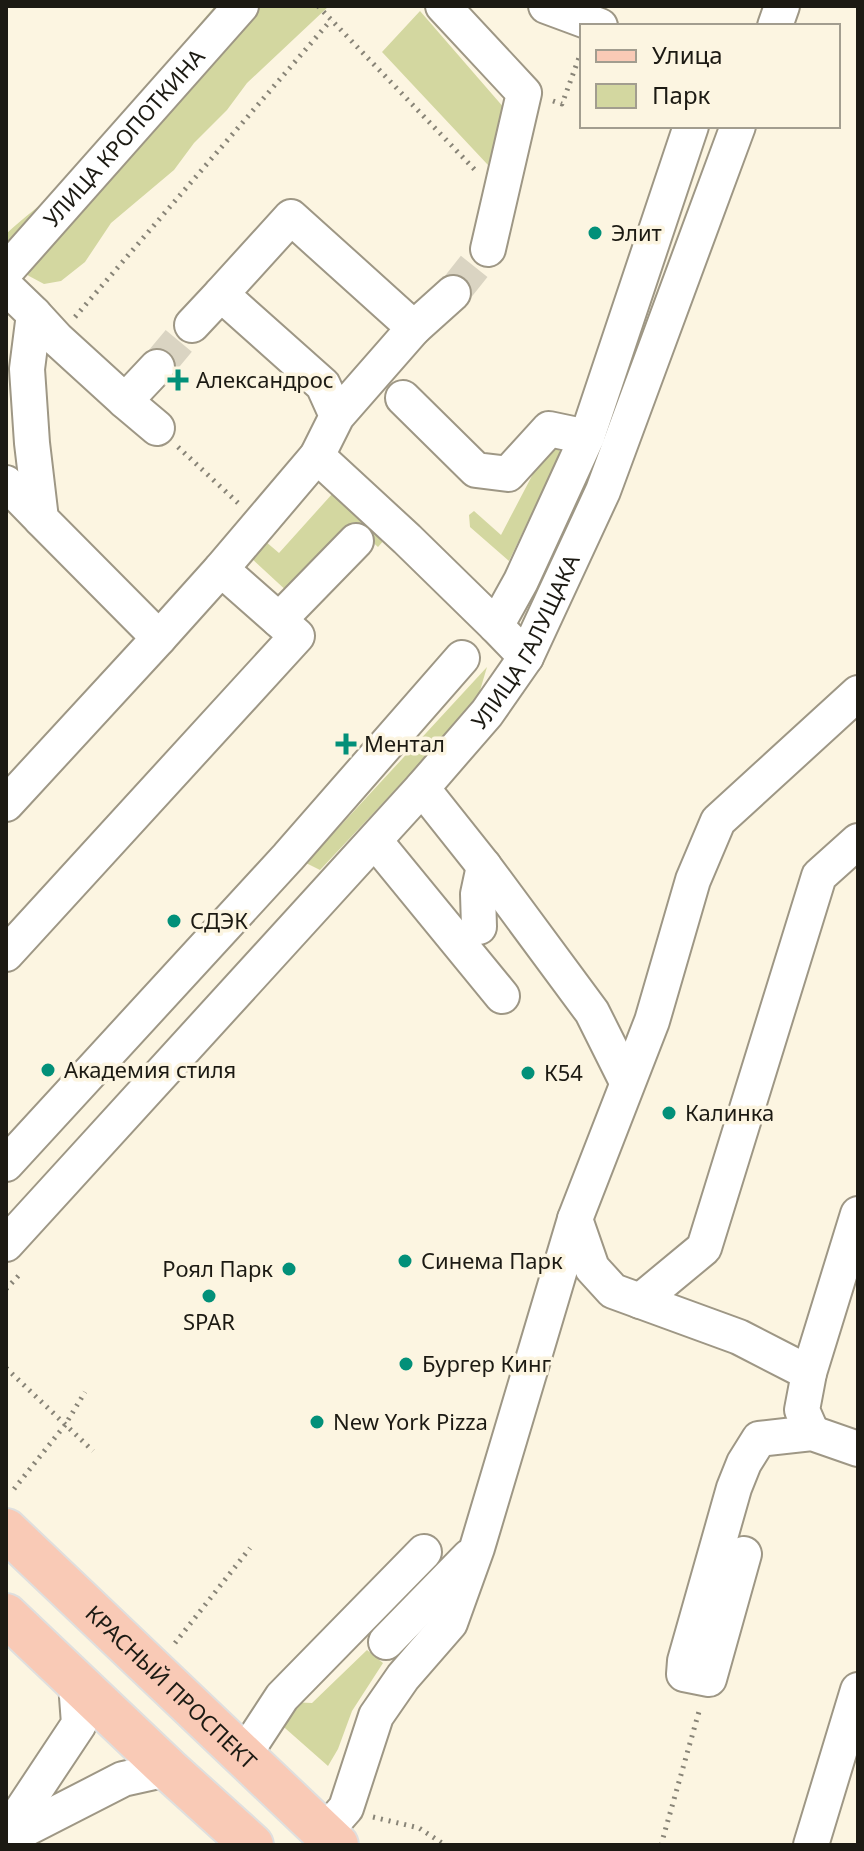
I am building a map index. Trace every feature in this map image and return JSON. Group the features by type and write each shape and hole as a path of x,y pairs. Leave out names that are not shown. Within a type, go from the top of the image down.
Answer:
{"main road":[{"name":"КРАСНЫЙ ПРОСПЕКТ","path":"6,1530 242,1758 341,1831"},
{"path":"6,1615 252,1845"}],"street":[{"name":"УЛИЦА КРОПОТКИНА","path":"6,271 241,6"},
{"path":"443,6 524,93 488,249"},
{"path":"546,6 595,24"},
{"path":"496,626 521,581 587,437 690,128"},
{"name":"УЛИЦА ГАЛУЩАКА","path":"6,1244 422,788 487,713 526,657 603,491 737,128"},
{"path":"192,325 291,217 414,328"},
{"path":"6,287 45,327 157,428"},
{"path":"6,804 221,569 317,456 337,416 414,328 453,293"},
{"path":"221,294 323,385 337,416"},
{"path":"41,519 27,369 45,327"},
{"path":"125,401 157,367"},
{"path":"403,398 476,470 508,474 549,429 587,437"},
{"path":"317,456 407,539 526,657"},
{"path":"6,483 159,638"},
{"path":"279,620 356,541"},
{"path":"6,954 297,636 221,569"},
{"path":"6,1164 288,857 462,658"},
{"path":"341,1831 376,1716 403,1677 450,1623 477,1548 575,1219 652,1021 693,880 718,821 858,693"},
{"path":"422,788 592,1012 627,1082"},
{"path":"375,841 502,996"},
{"path":"640,1301 704,1248 819,876 858,841"},
{"path":"479,927 478,894 484,866"},
{"path":"148,1009 187,1046"},
{"path":"812,1433 802,1410 809,1373 858,1214"},
{"path":"575,1219 592,1268 613,1291 739,1337 809,1373"},
{"path":"744,1554 709,1679 684,1674 685,1661 734,1488 744,1463 759,1439 812,1433 858,1449"},
{"path":"386,1642 477,1548"},
{"path":"242,1758 282,1697 424,1552"},
{"path":"6,1836 79,1724 76,1683"},
{"path":"811,1845 858,1690"},
{"path":"6,1836 123,1779 168,1769"}],"path":[{"path":"318,6 499,195"},
{"path":"45,327 331,20"},
{"path":"524,93 562,104 580,55"},
{"path":"157,428 260,522"},
{"path":"6,1368 93,1451"},
{"path":"14,1489 65,1425 85,1392"},
{"path":"175,1643 250,1548"},
{"path":"661,1845 709,1679"},
{"path":"341,1831 419,1828 445,1845"}],"green space":[{"path":"215,6 329,6 247,83 174,170 111,223 85,262 61,281 44,284 29,276 6,258 6,234 55,192 82,163"},
{"path":"420,11 505,109 488,165 382,52"},
{"path":"547,447 559,447 560,454 509,561 470,527 469,515 474,511 501,535"},
{"path":"333,493 385,539 378,547 354,525 290,594 250,557 265,541 279,553"},
{"path":"487,667 476,704 320,870 306,863"},
{"path":"367,1650 383,1663 352,1711 328,1766 277,1721 291,1702 312,1703"}],"tunnel":[{"path":"453,293 488,249"},
{"path":"157,367 192,325"}],"place":[{"name":"Элит","path":"595,233"},
{"name":"Александрос","path":"178,380"},
{"name":"Ментал","path":"346,744"},
{"name":"СДЭК","path":"174,921"},
{"name":"Академия стиля","path":"48,1070"},
{"name":"К54","path":"528,1073"},
{"name":"Калинка","path":"669,1113"},
{"name":"Синема Парк","path":"405,1261"},
{"name":"Роял Парк","path":"289,1269"},
{"name":"SPAR","path":"209,1296"},
{"name":"Бургер Кинг","path":"406,1364"},
{"name":"New York Pizza","path":"317,1422"}]}
